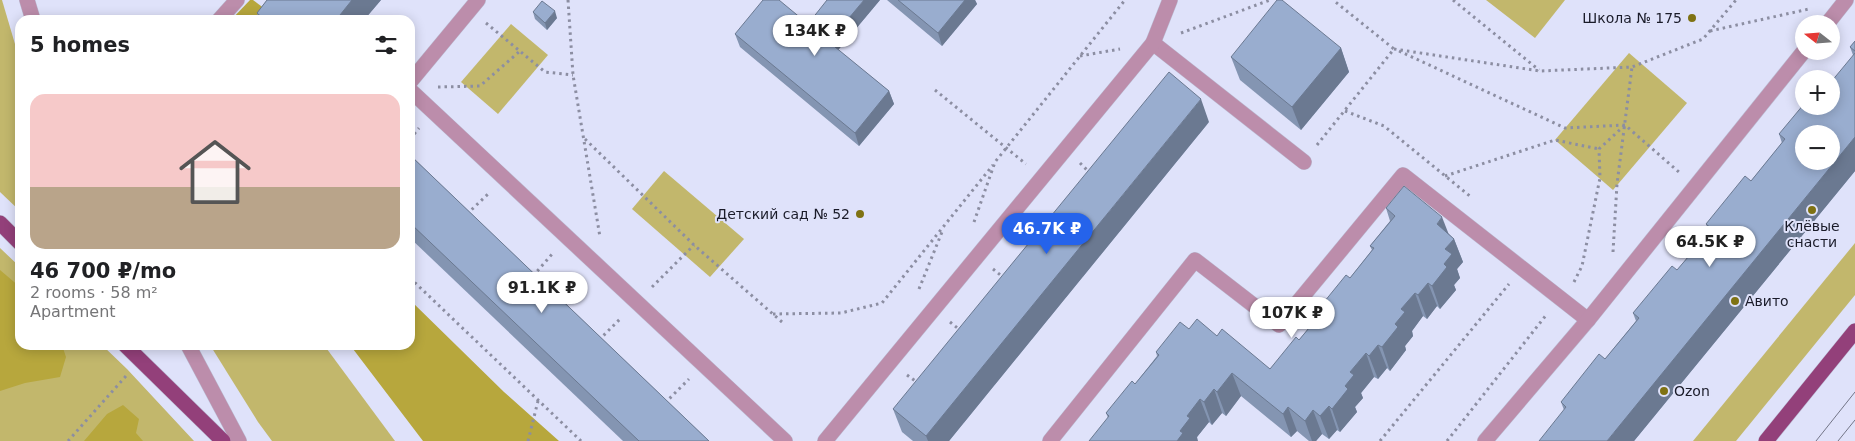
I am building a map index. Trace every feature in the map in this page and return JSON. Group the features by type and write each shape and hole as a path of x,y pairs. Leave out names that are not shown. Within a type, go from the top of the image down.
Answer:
{"main road":[{"path":"0,224 15,238"},
{"path":"1766,441 1855,331"},
{"path":"130,350 223,441"}],"street":[{"path":"27,0 32,15"},
{"path":"224,15 237,0"},
{"path":"825,441 1153,43 1170,0"},
{"path":"1834,15 1845,1"},
{"path":"415,76 474,5"},
{"path":"1153,43 1304,162"},
{"path":"1485,441 1588,320 1797,60"},
{"path":"415,95 785,441"},
{"path":"1050,441 1195,260 1279,325 1403,175 1588,320"},
{"path":"191,350 239,441"}],"path":[{"path":"568,0 573,75 585,139 605,272"},
{"path":"773,314 841,313 882,303 1125,0"},
{"path":"1153,43 1270,0"},
{"path":"1333,0 1394,50 1565,128 1625,125 1649,148 1696,187"},
{"path":"1453,0 1540,71"},
{"path":"1394,50 1540,71 1632,67 1703,39 1736,0"},
{"path":"1710,31 1845,1"},
{"path":"474,5 520,51 545,72 573,75"},
{"path":"1304,162 1394,50"},
{"path":"430,87 480,86 520,51"},
{"path":"1613,253 1617,184 1632,67"},
{"path":"935,90 1042,177"},
{"path":"585,139 694,245 782,322"},
{"path":"1445,176 1555,140 1599,149"},
{"path":"1065,150 1097,179"},
{"path":"974,225 995,162"},
{"path":"461,219 505,179"},
{"path":"528,282 567,237"},
{"path":"978,256 1011,284"},
{"path":"1380,441 1522,268"},
{"path":"415,283 581,441"},
{"path":"934,309 968,336"},
{"path":"68,441 140,360"},
{"path":"891,362 918,384"},
{"path":"659,408 704,366"},
{"path":"528,441 538,401"}],"shaded area":[{"path":"0,0 2,0 15,44 15,206 0,192"},
{"path":"250,0 253,0 273,15 236,15"},
{"path":"1486,0 1565,0 1535,38"},
{"path":"511,24 548,55 498,114 461,82"},
{"path":"1629,53 1687,103 1613,190 1555,140"},
{"path":"664,171 744,239 710,277 632,209"},
{"path":"1855,243 1855,295 1736,441 1693,441"},
{"path":"0,248 15,262 15,350 107,350 194,441 0,441"},
{"path":"0,270 15,283 15,350 64,350 66,357 60,377 25,383 0,391"},
{"path":"415,305 504,392 559,441 423,441 354,350 415,350"},
{"path":"213,350 328,350 395,441 272,441"},
{"path":"123,405 139,419 136,433 143,441 84,441 107,414"}],"building":[{"path":"267,0 352,0 340,15 259,15 257,13"},
{"path":"763,0 779,0 808,24 827,0 864,0 829,42 889,91 855,133 735,34"},
{"path":"898,0 965,0 938,33"},
{"path":"1277,0 1282,0 1341,48 1292,107 1231,57"},
{"path":"542,1 555,11 545,23 533,12"},
{"path":"1855,41 1855,51 1850,47"},
{"path":"1855,53 1855,137 1840,155 1840,125 1795,125 1795,170 1828,170 1607,441 1539,441 1566,407 1561,402 1599,354 1605,359 1639,318 1633,313 1672,266 1677,270 1712,229 1706,224 1745,176 1751,181 1785,139 1779,134 1795,115 1840,115 1840,71"},
{"path":"1169,72 1201,99 926,436 893,409"},
{"path":"415,160 709,441 639,441 415,228"},
{"path":"1404,186 1442,217 1437,224 1454,239 1445,249 1452,254 1444,264 1447,267 1432,286 1428,283 1418,295 1415,293 1401,309 1405,312 1395,324 1398,327 1382,347 1378,345 1369,356 1366,353 1350,372 1354,375 1345,386 1348,389 1332,409 1329,406 1320,416 1313,410 1305,421 1288,407 1283,414 1232,373 1217,392 1214,389 1204,402 1200,399 1187,416 1190,418 1180,431 1183,433 1177,441 1089,441 1109,416 1106,413 1132,381 1135,384 1159,355 1156,352 1180,322 1189,329 1197,319 1217,336 1222,329 1270,369 1296,337 1299,340 1324,310 1320,307 1346,275 1350,278 1374,248 1370,246 1395,216 1386,208"}],"tram line":[{"path":"1816,441 1855,392"},
{"path":"1838,441 1855,420"}],"place":[{"name":"Школа № 175","path":"1692,18"},
{"name":"Клёвые снасти","path":"1812,210"},
{"name":"Детский сад № 52","path":"860,214"},
{"name":"Авито","path":"1735,301"},
{"name":"Ozon","path":"1664,391"}]}
